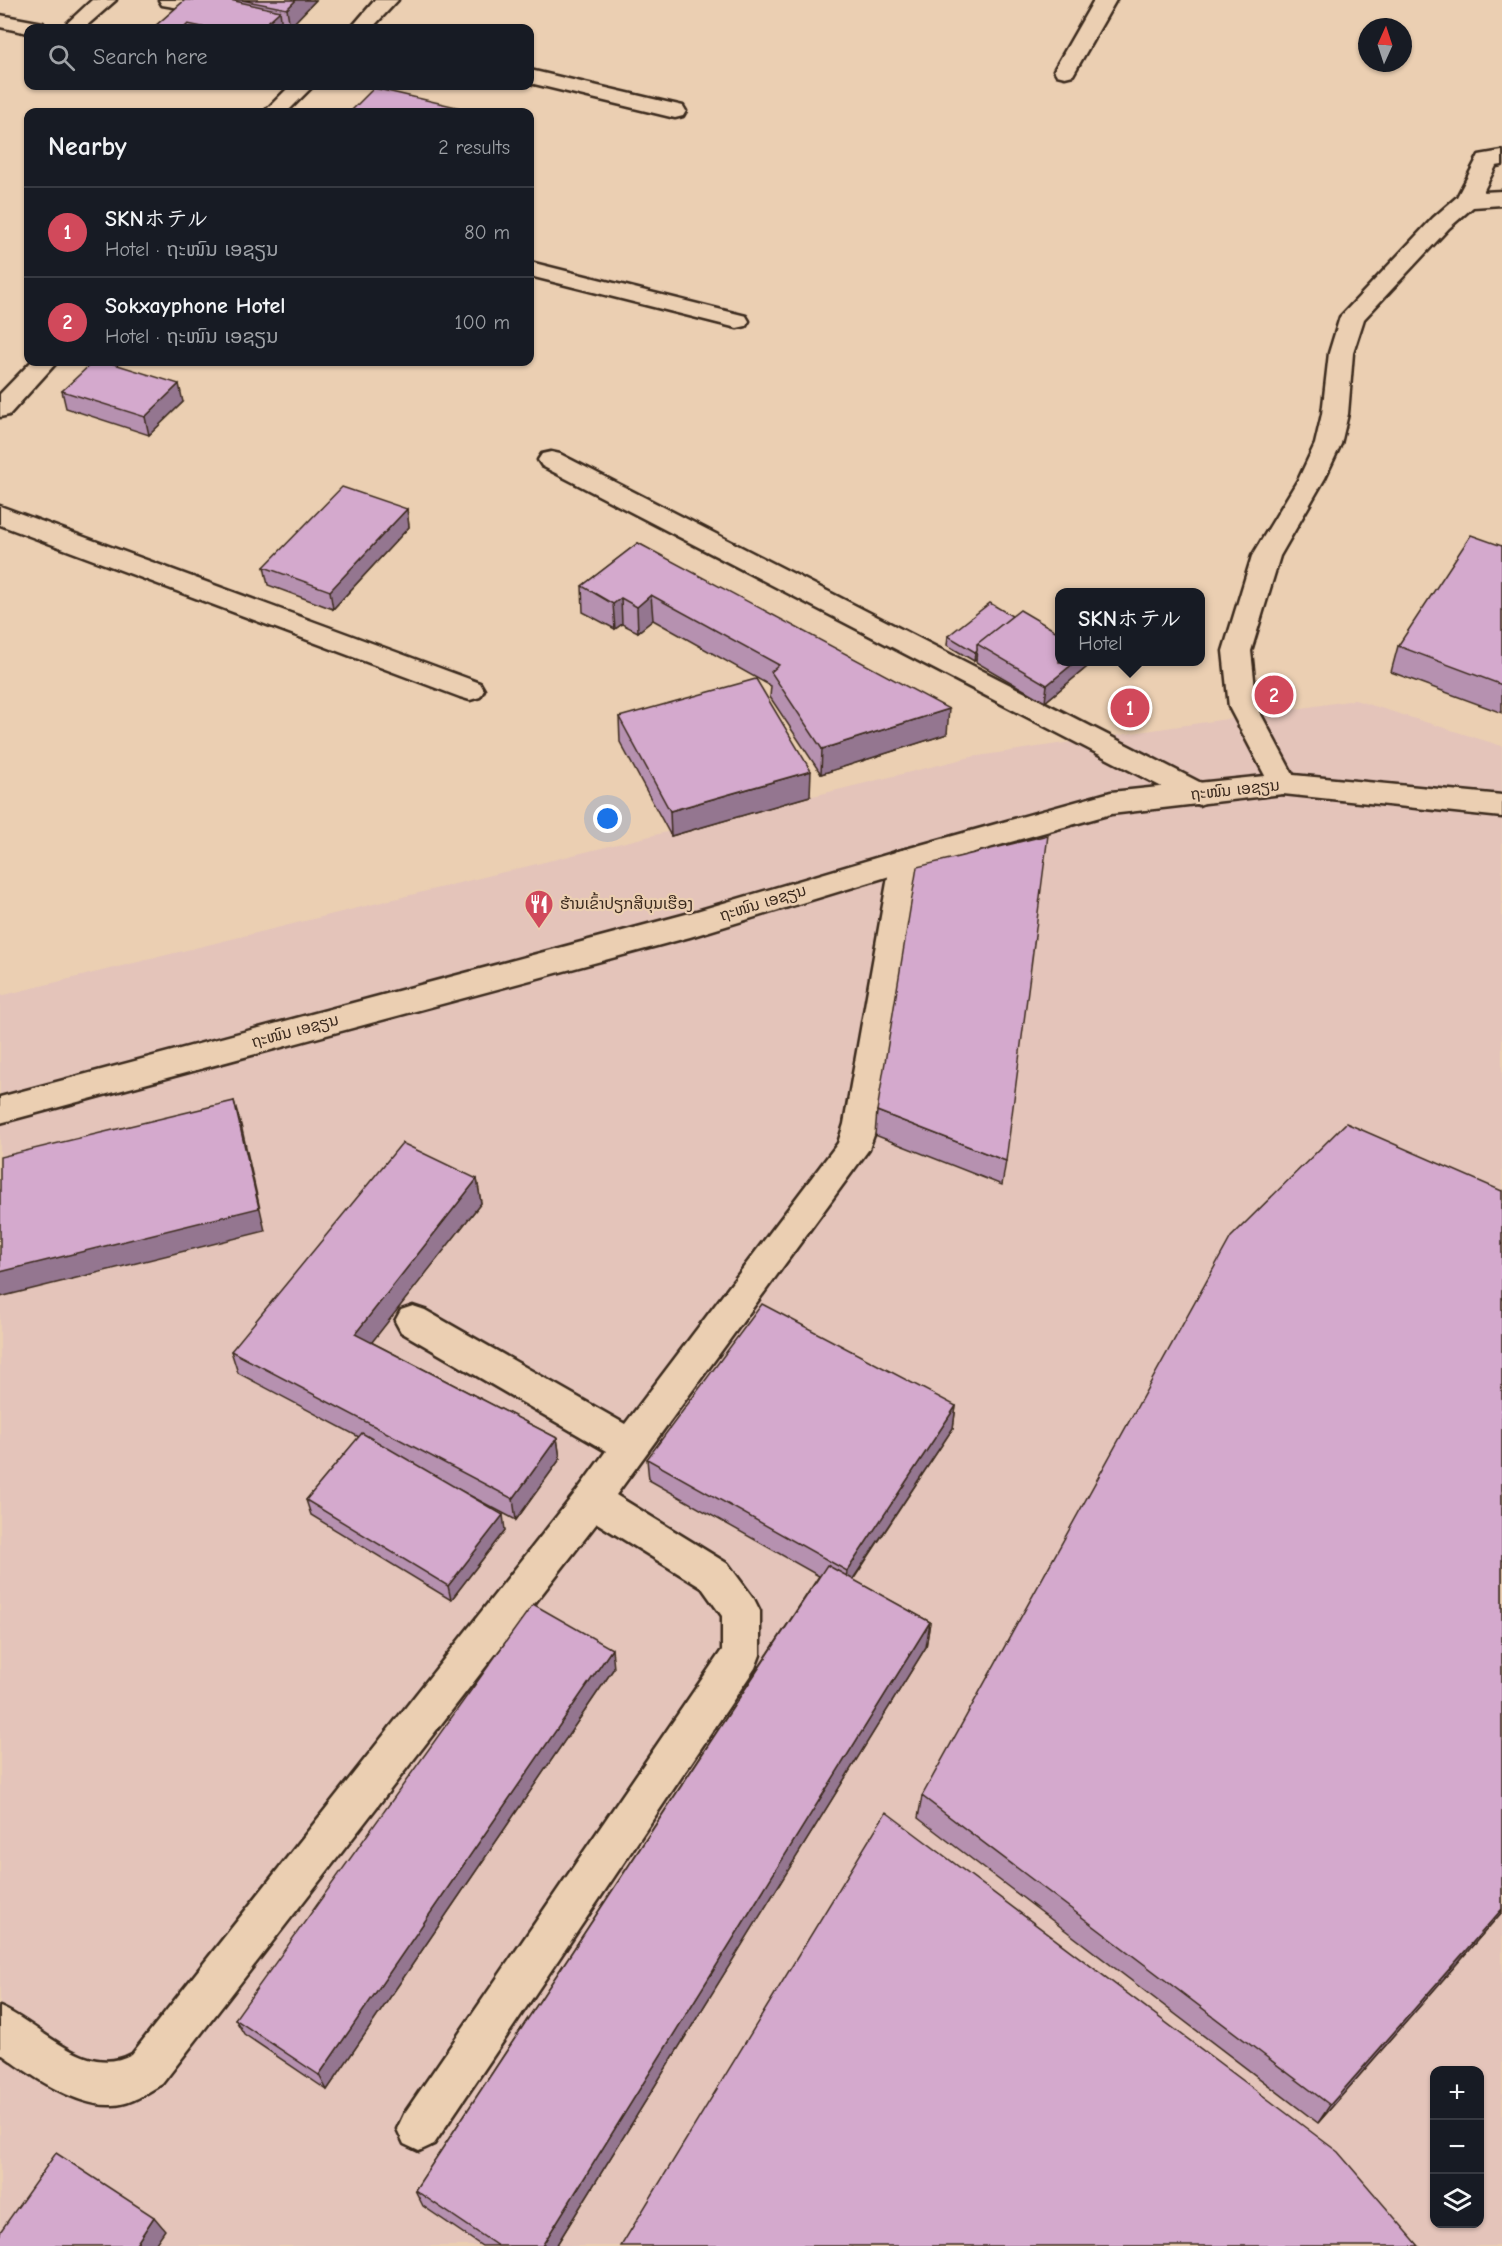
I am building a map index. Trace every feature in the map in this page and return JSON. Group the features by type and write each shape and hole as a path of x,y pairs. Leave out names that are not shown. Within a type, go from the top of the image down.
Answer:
{"street":[{"path":"77,24 105,0"},
{"path":"170,0 198,5"},
{"path":"365,24 387,0"},
{"path":"1065,70 1105,0"},
{"path":"0,21 24,26"},
{"path":"534,78 675,111"},
{"path":"278,108 290,90"},
{"path":"1282,784 1243,707 1238,651 1266,556 1312,478 1328,444 1335,414 1341,353 1352,317 1441,223 1467,200 1487,160 1502,158"},
{"path":"1467,200 1502,198"},
{"path":"534,270 737,321"},
{"path":"0,409 40,366"},
{"path":"551,460 1199,794"},
{"path":"0,515 470,690"},
{"name":"ຖະໜົນ ເອຊຽນ","path":"0,1110 690,925 906,860 1111,803 1282,784 1502,806"},
{"path":"0,2028 76,2077 107,2084 127,2081 147,2068 592,1500 852,1149 861,1125 906,860"},
{"path":"413,1321 630,1446"},
{"path":"419,2129 741,1655 741,1611 715,1576 592,1500"}],"shaded area":[{"path":"1355,700 1502,746 1502,2246 0,2246 0,996 971,757"}],"building":[{"path":"185,0 230,0 280,11 265,24 158,24"},
{"path":"242,0 296,0 287,9"},
{"path":"372,90 383,90 461,108 354,108"},
{"path":"89,366 121,366 179,384 145,417 62,391"},
{"path":"342,487 407,509 330,591 264,567"},
{"path":"1471,535 1502,546 1502,685 1398,646"},
{"path":"638,543 949,709 822,749 771,672 779,665 651,595 637,607 621,598 613,604 582,586"},
{"path":"990,603 1012,616 977,644 975,652 948,636"},
{"path":"1020,610 1055,631 1055,666 1070,666 1047,685 977,644"},
{"path":"756,679 811,771 670,811 619,717"},
{"path":"1048,835 1006,1161 877,1111 917,867"},
{"path":"234,1101 259,1208 0,1272 0,1157"},
{"path":"1346,1123 1502,1191 1502,1909 1330,2105 922,1796 1231,1237"},
{"path":"402,1143 477,1179 355,1334 557,1438 513,1499 231,1351"},
{"path":"762,1304 956,1406 847,1571 647,1459"},
{"path":"362,1433 503,1515 448,1586 306,1500"},
{"path":"827,1565 930,1622 542,2246 498,2246 415,2190"},
{"path":"533,1604 612,1649 319,2075 235,2019"},
{"path":"886,1812 1338,2152 1419,2246 621,2246"},
{"path":"56,2153 154,2217 135,2246 0,2246 0,2232"}],"place":[{"name":"Sokxayphone Hotel","path":"1274,695"},
{"name":"SKNホテル","path":"1130,708"},
{"name":"ຮ້ານເຂົ້າປຽກສີບຸນເຮືອງ","path":"539,930"}]}
